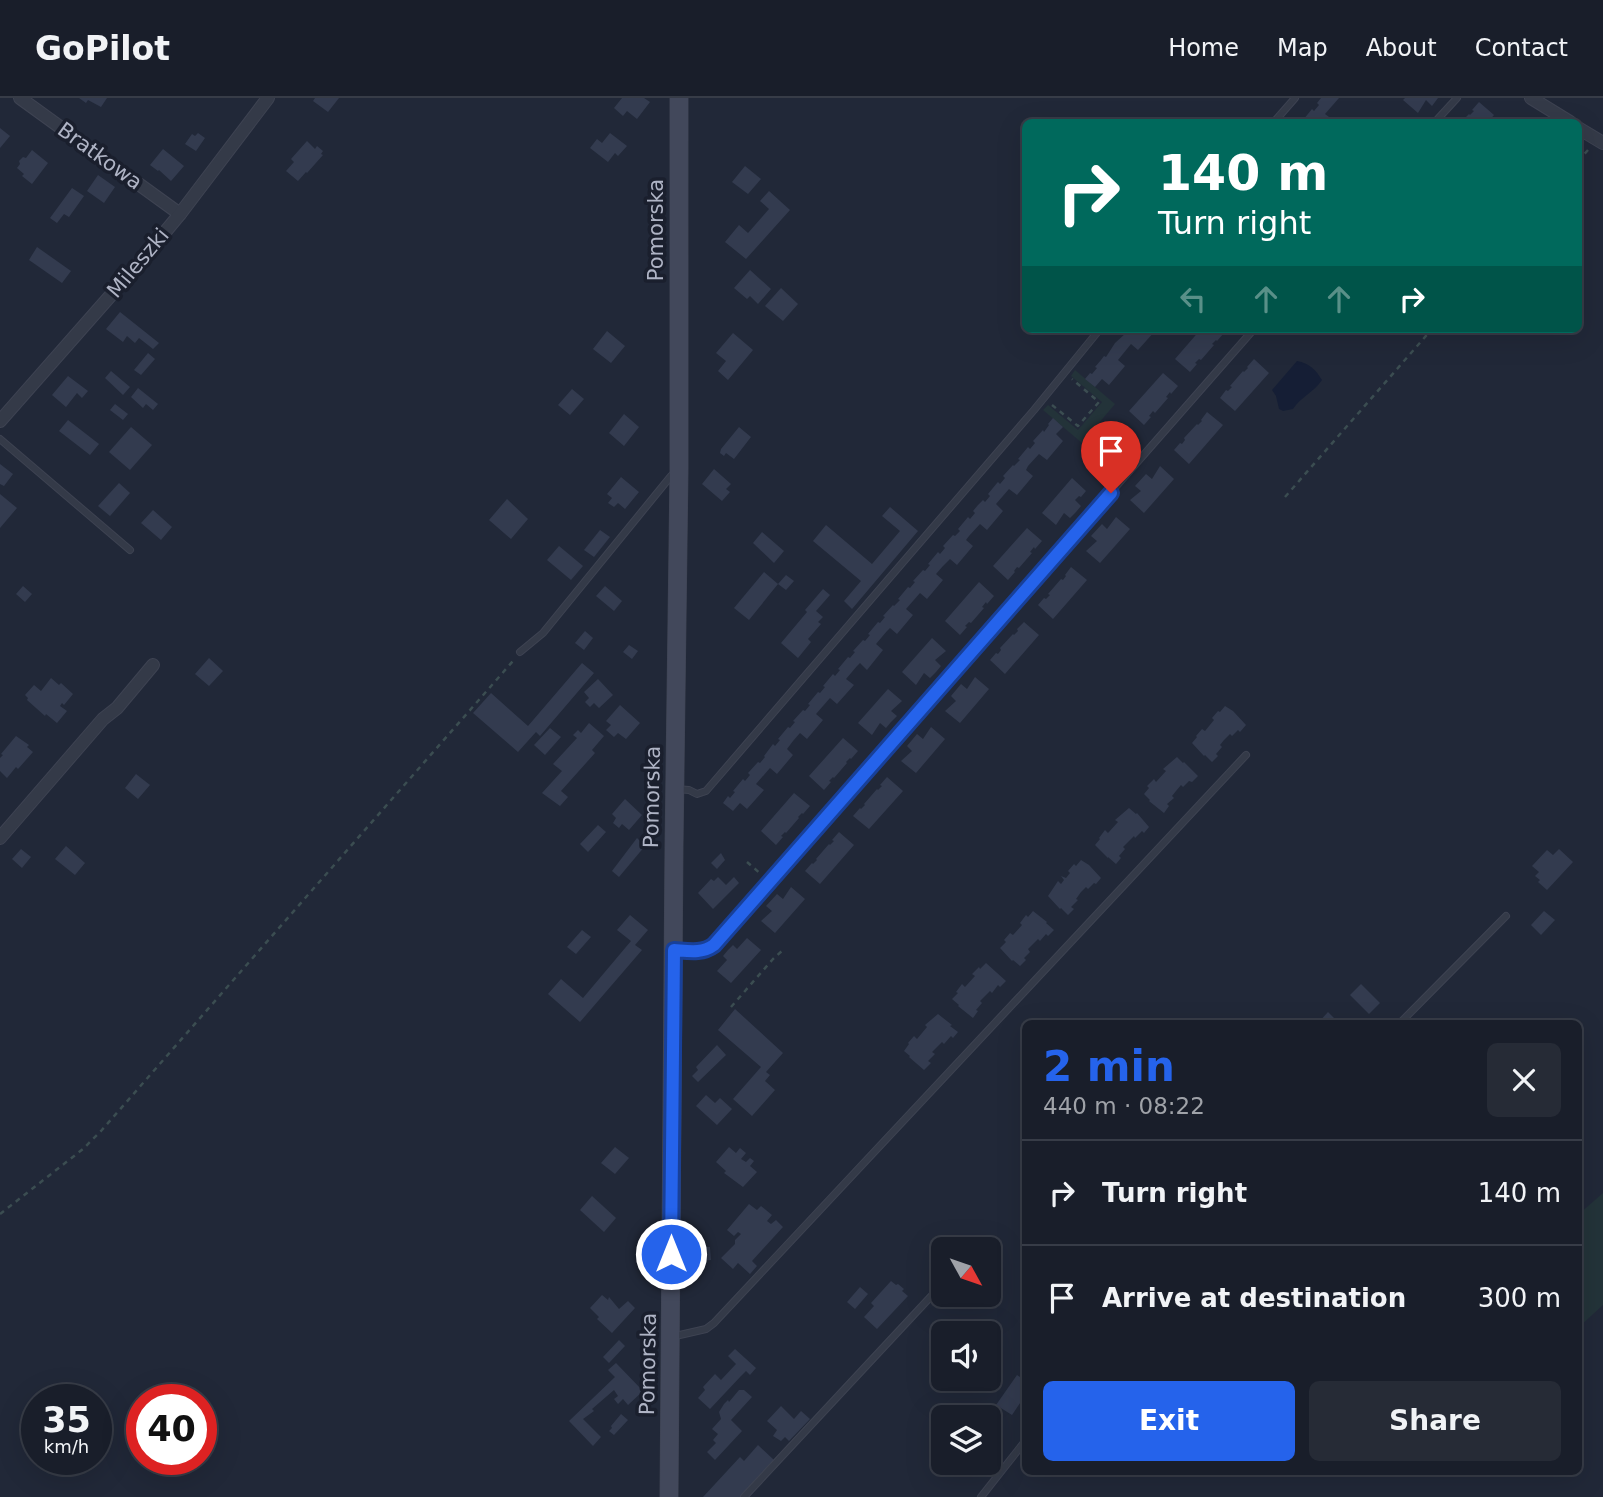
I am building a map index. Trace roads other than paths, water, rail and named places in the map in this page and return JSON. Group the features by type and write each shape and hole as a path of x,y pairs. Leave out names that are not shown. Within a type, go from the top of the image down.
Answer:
{"street":[{"name":"Bratkowa","path":"20,98 180,214"},
{"name":"Mileszki","path":"0,421 180,214 268,98"},
{"name":"Pomorska","path":"669,1497 679,470 679,98"},
{"path":"1531,98 1565,119"},
{"path":"1582,130 1603,143"},
{"path":"0,838 153,665"}],"lane":[{"path":"1277,119 1295,98"},
{"path":"1438,119 1457,98"},
{"path":"675,789 689,790 697,794 706,791 1044,398 1097,333"},
{"path":"674,950 701,951 714,945 1250,333"},
{"path":"0,439 130,550"},
{"path":"520,652 543,633 671,476 679,470"},
{"path":"671,1337 706,1329 714,1323 1246,755"},
{"path":"1403,1020 1506,916"},
{"path":"744,1497 931,1296"},
{"path":"981,1497 1022,1445"}],"water":[{"path":"1297,361 1312,367 1322,380 1293,409 1283,411 1279,409 1272,390"}]}
